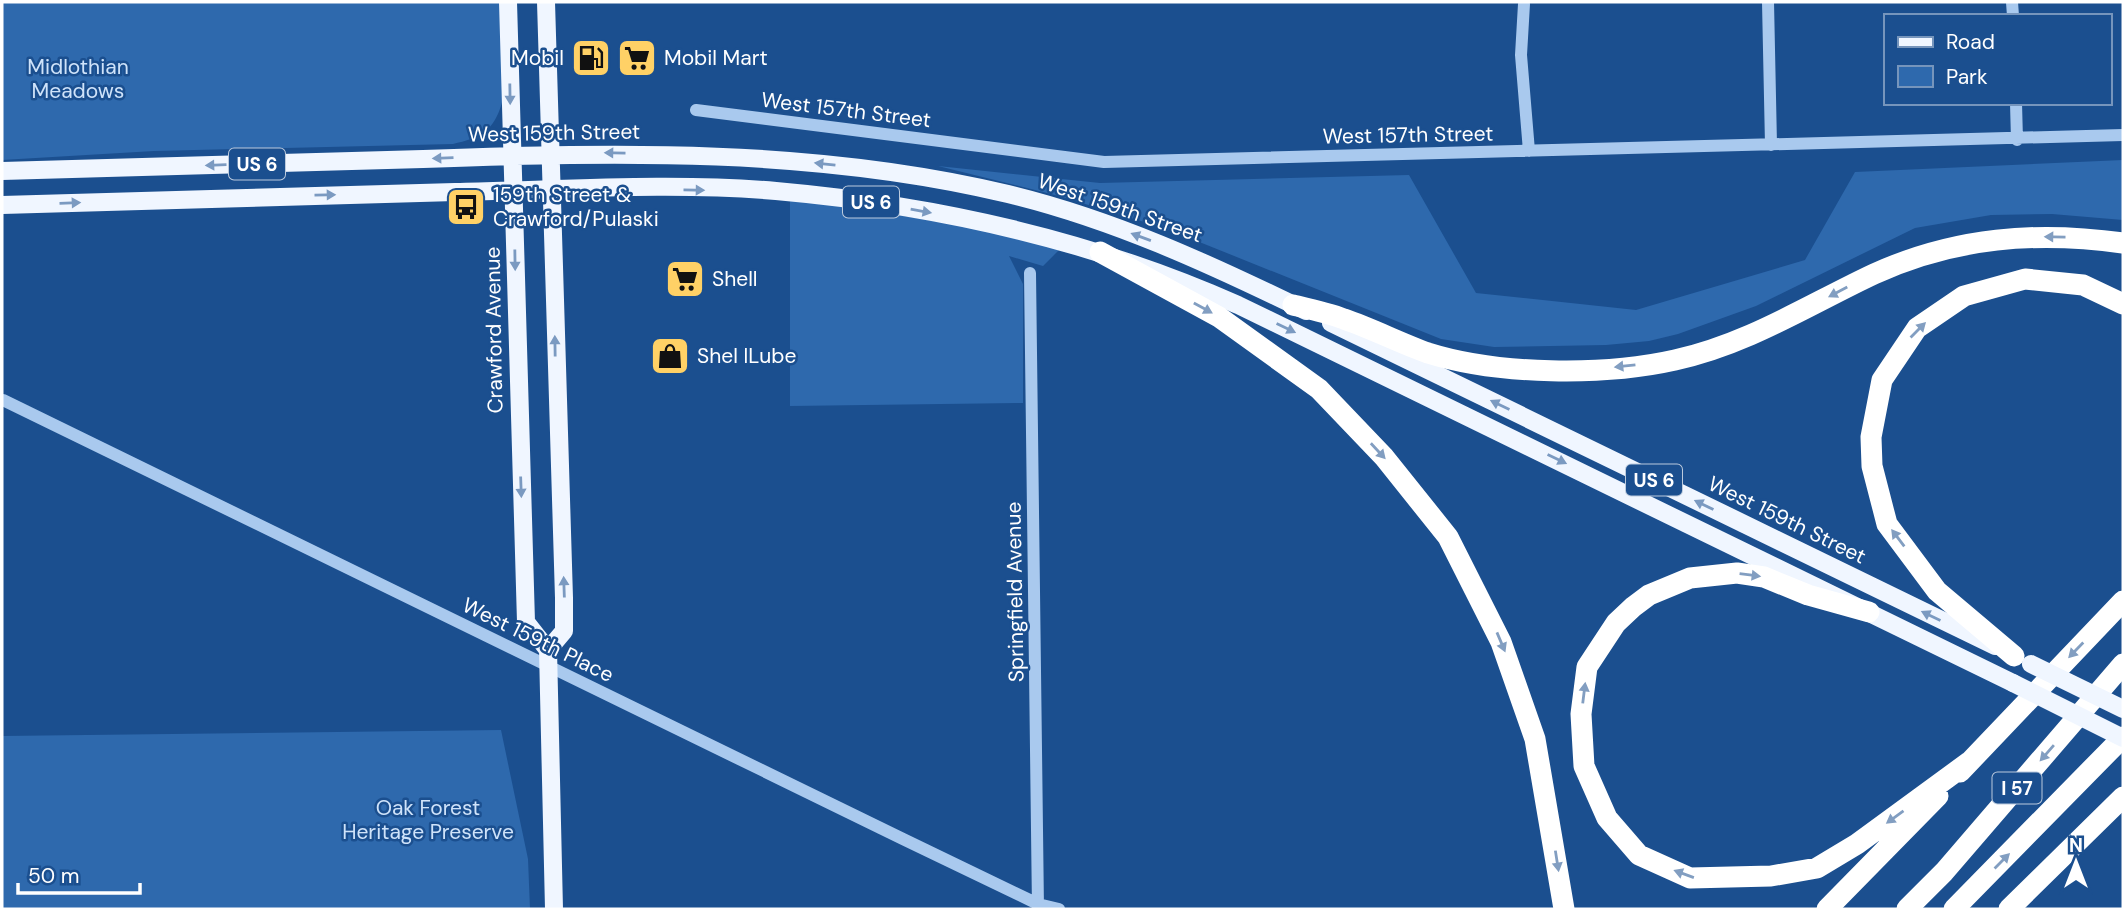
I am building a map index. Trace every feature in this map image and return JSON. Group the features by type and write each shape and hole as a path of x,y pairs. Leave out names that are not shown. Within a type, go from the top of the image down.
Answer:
{"highway":[{"path":"1293,304 1344,319 1429,353 1482,363 1570,372 1673,361 1717,349 1759,333 1876,273 1956,245 2023,236 2071,237 2123,243"},
{"path":"1100,252 1219,317 1319,389 1384,457 1448,537 1502,642 1535,739 1564,909"},
{"path":"2023,660 1937,591 1887,524 1872,466 1871,437 1882,380 1917,328 1964,296 2025,279 2083,285 2123,304"},
{"path":"1869,612 1808,595 1764,577 1737,573 1690,578 1649,595 1633,607 1616,623 1587,667 1581,713 1584,766 1607,818 1639,855 1690,878 1771,876 1817,867 1837,856 1969,762"},
{"path":"1827,909 1909,828 2123,601"},
{"name":"I 57","path":"1908,909 1944,872 2123,664"},
{"name":"I 57","path":"1954,909 2123,738"},
{"path":"2009,909 2123,797"},
{"path":"2032,909 2035,900 2104,816"}],"main road":[{"name":"Crawford Avenue","path":"508,2 526,622 548,658"},
{"path":"546,2 564,620 564,631 548,658 554,909"},
{"name":"West 159th Street","path":"2,171 552,153 757,157 931,178 1009,194 1094,219 1184,253 2123,709"},
{"name":"US 6","path":"2,205 553,190 773,191 877,203 991,224 1100,252 1180,279 1238,305 2123,738"}],"street":[{"path":"1768,2 1771,145"},
{"path":"1524,4 1521,55 1529,151"},
{"path":"2016,105 2017,140"},
{"name":"West 157th Street","path":"696,110 1104,162 2017,140 2123,135"},
{"name":"Springfield Avenue","path":"1030,273 1038,907"},
{"name":"West 159th Place","path":"3,400 548,658 1038,907 1059,909"}],"green space":[{"name":"Midlothian Meadows","path":"2,2 502,2 505,86 497,117 488,129 472,139 453,144 154,151 2,160"},
{"path":"2123,160 2123,220 2052,214 1991,215 1915,228 1756,306 1678,334 1649,341 1606,345 1494,347 1441,339 1167,229 1059,196 938,166 1100,183 1409,175 1476,293 1636,310 1805,260 1855,172"},
{"path":"790,197 963,226 1061,248 1043,266 1009,256 1023,284 1023,403 790,406"},
{"name":"Oak Forest Heritage Preserve","path":"501,730 528,859 530,909 2,909 2,736"}],"place":[{"name":"Mobil","path":"591,58"},
{"name":"Mobil Mart","path":"637,58"},
{"name":"159th Street & Crawford/Pulaski","path":"466,207"},
{"name":"Shell","path":"685,279"},
{"name":"Shel lLube","path":"670,356"}]}
